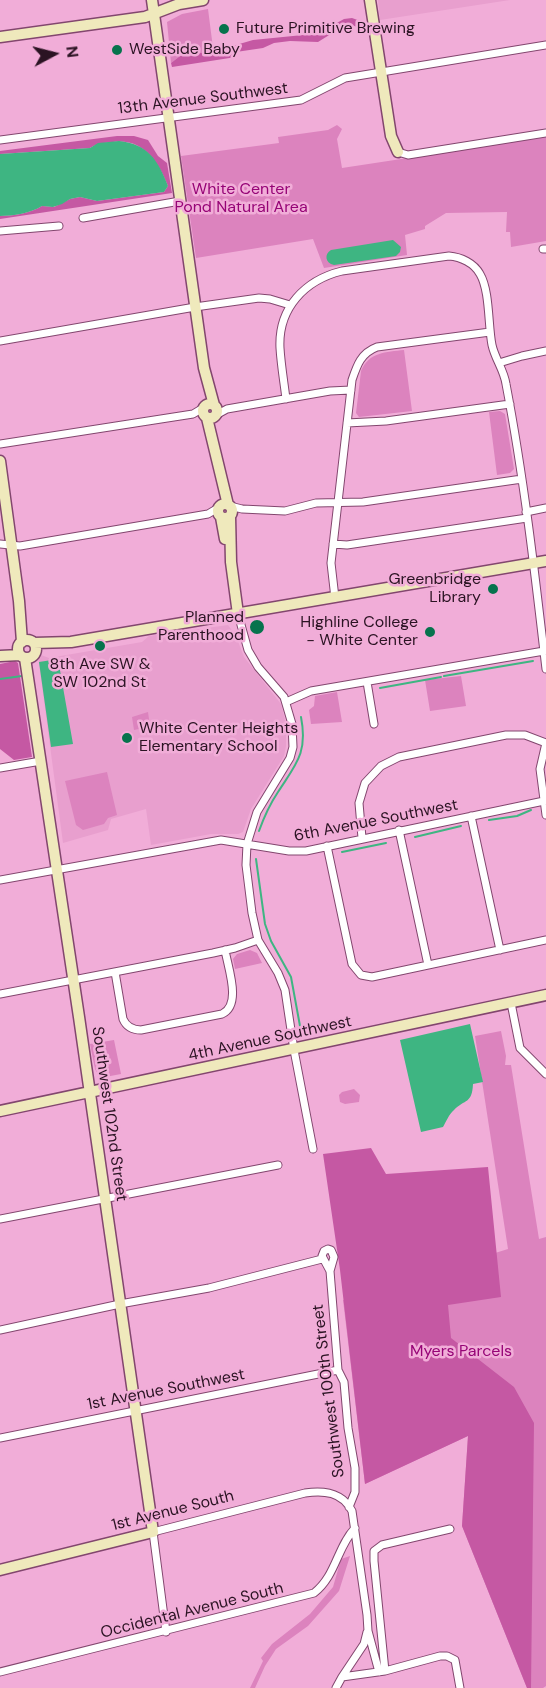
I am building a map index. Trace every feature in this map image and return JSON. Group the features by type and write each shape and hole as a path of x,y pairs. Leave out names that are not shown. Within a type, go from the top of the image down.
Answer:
{"street":[{"path":"152,0 212,411 237,614 248,650 258,667 277,687 286,702 292,724 293,747 290,758 257,812 247,844 246,865 258,940 282,981 314,1149"},
{"path":"0,37 145,17 180,4 203,0"},
{"path":"370,0 390,136 398,152 408,155 546,133"},
{"name":"13th Avenue Southwest","path":"0,140 302,100 339,79 546,45"},
{"path":"82,218 180,201"},
{"path":"0,231 59,226"},
{"path":"286,399 280,347 281,333 290,305 311,283 329,274 449,256 471,264 480,273 483,280 492,347 506,380 533,563 542,603 546,669"},
{"path":"0,341 195,306 259,298 290,305"},
{"path":"335,598 331,573 337,502 352,380 358,362 370,350 490,332"},
{"path":"499,363 546,351"},
{"path":"0,444 351,390"},
{"path":"347,423 362,424 510,404"},
{"name":"Southwest 102nd Street","path":"0,461 6,544 27,649 41,761 153,1532"},
{"path":"6,544 20,546 242,509 285,511 316,503 363,502 522,479"},
{"path":"333,544 347,545 527,515 546,508"},
{"path":"0,654 546,561"},
{"path":"286,702 310,691 544,651"},
{"path":"367,682 374,724"},
{"path":"362,838 358,811 365,783 390,760 506,735 525,735 546,743 540,769 546,815"},
{"path":"0,768 41,761"},
{"name":"6th Avenue Southwest","path":"0,880 221,840 289,851 306,851 544,801"},
{"path":"471,816 500,950"},
{"path":"399,830 428,965"},
{"path":"327,846 352,964 361,975 372,977 546,940"},
{"path":"0,994 225,951 258,940"},
{"path":"115,972 123,1019 130,1028 141,1030 222,1014 231,1007 233,998 225,951"},
{"name":"4th Avenue Southwest","path":"0,1111 546,995"},
{"path":"511,1003 520,1048 546,1074"},
{"path":"0,1220 278,1166"},
{"name":"Southwest 100th Street","path":"322,1259 324,1251 331,1250 334,1257 330,1270 338,1370 344,1382 348,1428 355,1468 355,1492 349,1507"},
{"path":"0,1330 120,1304 209,1288 322,1259 330,1270"},
{"name":"1st Avenue Southwest","path":"0,1438 338,1370"},
{"name":"1st Avenue South","path":"0,1570 312,1492 335,1494 349,1507"},
{"path":"349,1507 355,1528 368,1631 382,1671"},
{"name":"Occidental Avenue South","path":"0,1672 314,1593 328,1579 344,1544 355,1528"},
{"path":"382,1671 375,1551 382,1545 450,1529"},
{"path":"153,1532 166,1632"},
{"path":"336,1688 364,1644 368,1631"},
{"path":"342,1677 382,1671 440,1656 452,1658 457,1664 460,1688"}],"shaded area":[{"path":"378,0 510,0 380,20"},
{"name":"White Center Pond Natural Area","path":"119,141 137,146 151,155 168,186 164,192 97,201 80,197 53,207 42,206 22,214 0,216 0,154 90,148 98,143"},
{"path":"393,240 401,247 396,256 334,265 326,258 331,250"},
{"name":"White Center Heights Elementary School","path":"228,625 236,636 244,657 281,704 286,724 284,756 251,809 243,832 211,834 151,845 146,809 111,819 108,830 63,843 38,656 49,658 142,642 149,636"},
{"path":"58,659 73,744 51,747 39,662"},
{"path":"470,1024 483,1082 473,1084 469,1098 452,1112 443,1127 421,1132 400,1040"}],"green space":[{"path":"208,9 213,48 203,53 184,53 171,63 167,22 182,14"},
{"path":"352,18 363,22 364,30 352,25 342,27 318,42 274,43 263,48 236,52 236,57 172,67 171,63 184,53 203,53 213,48 229,47 253,40 313,34 313,28 333,25 344,19"},
{"name":"White Center Pond Natural Area","path":"337,125 342,129 337,139 342,168 546,137 546,241 511,247 510,232 506,232 507,212 446,213 425,226 425,229 405,235 407,255 324,268 313,239 196,258 181,156 279,143 278,137 328,130"},
{"path":"117,136 134,136 148,140 158,156 167,163 172,193 0,219 0,216 22,214 42,206 54,207 80,197 97,201 164,192 168,186 154,160 148,153 133,144 113,142 98,144 90,148 0,154 0,151"},
{"path":"404,350 412,411 359,417 356,413 361,371 364,365 379,354"},
{"path":"500,411 505,414 514,469 510,473 497,475 489,412"},
{"path":"15,661 18,663 32,757 14,760 0,749 0,664"},
{"path":"461,676 466,706 430,711 425,680"},
{"path":"337,692 342,722 311,724 309,710 314,706 315,696"},
{"path":"148,712 151,733 145,734 139,729 134,730 132,717"},
{"path":"107,772 117,815 108,818 104,824 83,830 76,825 65,781"},
{"path":"250,950 257,953 262,963 235,969 233,959 237,954"},
{"name":"Myers Parcels","path":"501,1031 506,1056 505,1065 511,1065 539,1239 546,1237 546,1686 543,1688 527,1688 462,1526 468,1436 365,1484 343,1300 508,1249 475,1036"},
{"path":"114,1040 121,1074 100,1078 95,1069 90,1044"},
{"path":"354,1089 360,1095 359,1102 345,1104 340,1102 339,1095 342,1092"},
{"name":"Myers Parcels","path":"371,1148 386,1174 488,1167 501,1297 448,1305 451,1338 514,1387 534,1423 531,1688 527,1688 462,1526 468,1436 365,1484 340,1270 323,1154"},
{"path":"350,1556 339,1591 308,1626 276,1649 255,1688 250,1688 263,1661 261,1658 272,1644 310,1614 333,1587 341,1559"}],"waterway":[{"path":"444,676 533,661"},
{"path":"0,679 22,676"},
{"path":"380,688 441,677"},
{"path":"259,831 272,801 299,758 303,740 301,717"},
{"path":"489,820 517,816 531,810"},
{"path":"415,837 461,826"},
{"path":"342,852 386,843"},
{"path":"256,859 265,924 271,941 291,977 300,1026"}],"place":[{"name":"Future Primitive Brewing","path":"224,29"},
{"name":"WestSide Baby","path":"117,50"},
{"name":"Greenbridge Library","path":"493,589"},
{"name":"Planned Parenthood","path":"257,627"},
{"name":"Highline College - White Center","path":"430,632"},
{"name":"8th Ave SW & SW 102nd St","path":"100,646"},
{"name":"White Center Heights Elementary School","path":"127,738"}]}
